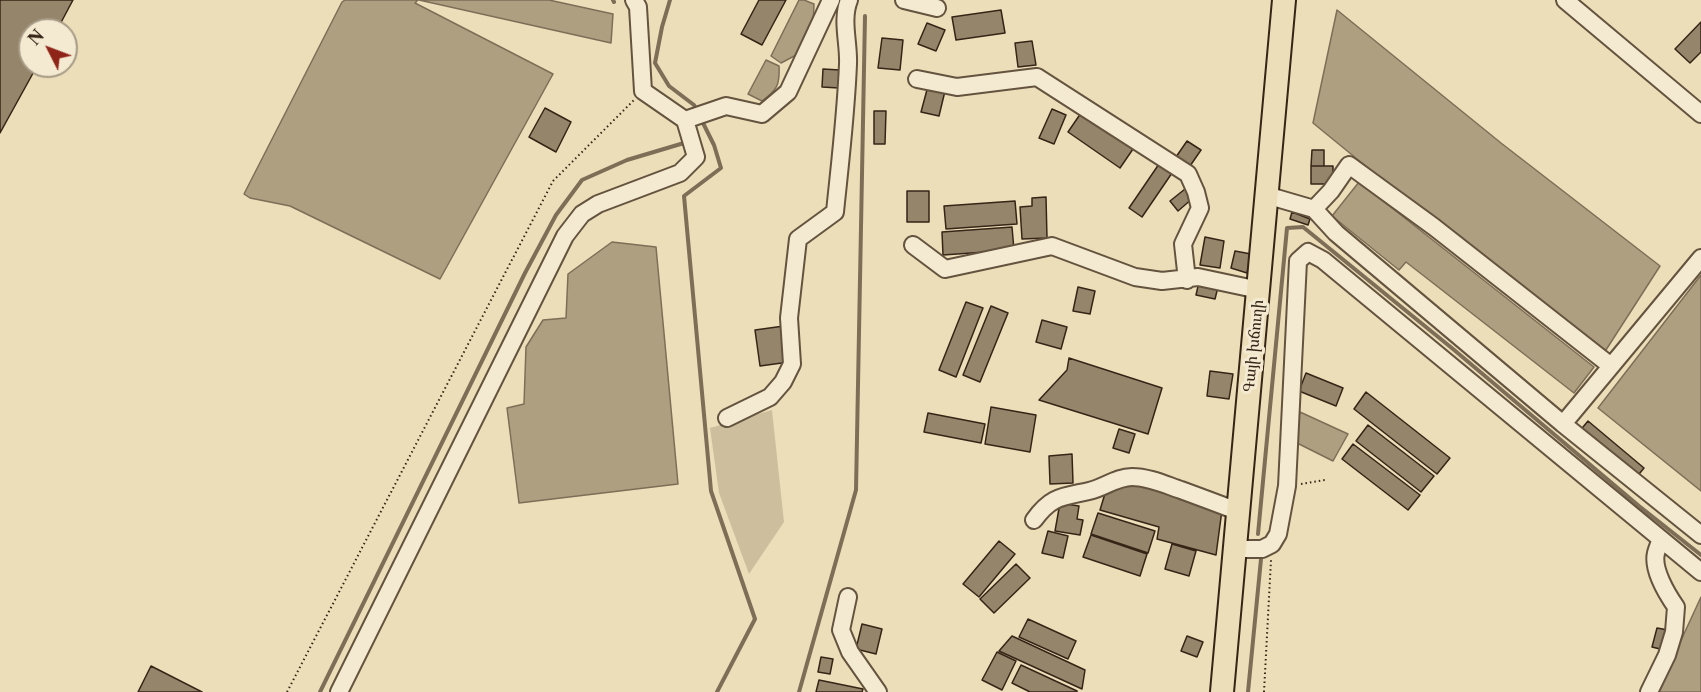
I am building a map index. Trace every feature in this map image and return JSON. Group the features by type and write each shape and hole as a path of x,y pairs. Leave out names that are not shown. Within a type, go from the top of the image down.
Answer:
{"main road":[{"name":"Գայի խճուղի","path":"1222,692 1284,0"}],"street":[{"path":"339,692 565,236 582,214 598,204 680,173 696,157 688,119 643,91 638,7 634,0"},
{"path":"688,119 726,106 762,114 788,92 831,0"},
{"path":"728,418 770,397 783,382 792,364 789,318 798,239 835,213 848,61 845,10 849,0"},
{"path":"904,0 937,8"},
{"path":"1565,0 1701,114"},
{"path":"917,79 957,87 1037,77 1188,174 1200,208 1183,244 1187,280"},
{"path":"1314,209 1331,191 1349,165 1434,227 1611,366"},
{"path":"1266,195 1314,209 1336,233 1563,424 1701,535"},
{"path":"913,245 945,270 1052,246 1135,277 1162,281 1198,277 1259,290"},
{"path":"1234,549 1262,549 1272,544 1278,534 1287,486 1298,261 1308,252 1323,260 1701,572"},
{"path":"1563,424 1701,258"},
{"path":"1034,520 1044,506 1059,498 1096,490 1119,479 1131,477 1162,483 1238,511"},
{"path":"1649,692 1667,655 1674,632 1676,607 1665,592 1659,578 1655,555 1661,539"},
{"path":"848,597 841,630 850,652 878,692"}],"path":[{"path":"287,692 553,181 643,91"},
{"path":"1287,486 1325,480"},
{"path":"1264,692 1272,544"}],"shaded area":[{"path":"345,0 418,0 415,3 553,74 440,279 290,206 250,198 244,194"},
{"path":"419,0 549,0 613,14 611,43"},
{"path":"799,0 814,4 813,27 798,54 781,63 771,56"},
{"path":"1337,10 1501,143 1660,266 1604,353 1434,222 1313,123"},
{"path":"766,60 779,66 779,78 777,86 762,101 748,94"},
{"path":"1359,182 1594,367 1574,393 1406,262 1399,270 1332,216"},
{"path":"612,242 656,247 678,484 519,503 507,408 524,404 526,347 543,320 566,318 568,274"},
{"path":"1701,275 1701,491 1598,408"},
{"path":"772,410 784,522 749,574 719,493 710,428"},
{"path":"1300,412 1348,434 1333,461 1293,441"},
{"path":"1701,597 1701,692 1660,692 1658,690"}],"building":[{"path":"0,0 73,0 63,18 18,18 18,78 30,78 0,133"},
{"path":"759,0 786,0 762,45 741,34"},
{"path":"1001,10 1005,33 956,40 952,17"},
{"path":"1701,22 1701,52 1690,63 1675,49"},
{"path":"927,23 945,30 936,51 918,44"},
{"path":"882,38 903,40 900,70 878,68"},
{"path":"1032,41 1036,65 1018,67 1015,43"},
{"path":"823,69 840,70 839,88 822,87"},
{"path":"928,86 945,91 939,116 921,112"},
{"path":"545,108 571,122 556,152 529,137"},
{"path":"1052,109 1066,115 1054,144 1039,138"},
{"path":"874,111 886,111 885,144 874,144"},
{"path":"1081,113 1133,149 1120,168 1068,132"},
{"path":"1187,141 1201,150 1190,166 1176,157"},
{"path":"1312,150 1324,150 1324,166 1311,166"},
{"path":"1159,164 1172,173 1142,217 1129,208"},
{"path":"1311,166 1333,166 1333,184 1311,184"},
{"path":"1185,189 1193,198 1178,211 1170,201"},
{"path":"907,191 929,191 929,222 907,222"},
{"path":"1046,197 1047,238 1022,239 1020,207 1032,206 1032,198"},
{"path":"1015,201 1017,224 946,229 944,206"},
{"path":"1292,212 1310,219 1308,225 1290,219"},
{"path":"1012,227 1014,250 943,255 942,232"},
{"path":"1205,237 1224,241 1220,268 1200,265"},
{"path":"1235,251 1251,254 1247,273 1231,268"},
{"path":"1199,282 1218,287 1215,299 1196,295"},
{"path":"1078,287 1095,291 1090,314 1073,311"},
{"path":"966,302 983,308 956,377 939,370"},
{"path":"991,306 1008,313 980,382 963,375"},
{"path":"1042,320 1067,327 1061,349 1036,342"},
{"path":"784,326 789,362 760,366 755,330"},
{"path":"1069,358 1162,388 1148,434 1039,400 1067,370"},
{"path":"1210,371 1233,374 1229,399 1207,396"},
{"path":"1306,373 1343,388 1336,406 1299,391"},
{"path":"1366,392 1450,458 1437,474 1354,409"},
{"path":"991,407 1036,415 1030,452 985,444"},
{"path":"928,413 985,424 981,443 924,432"},
{"path":"1588,421 1644,468 1635,479 1578,433"},
{"path":"1368,425 1434,476 1421,492 1356,441"},
{"path":"1119,429 1135,434 1129,453 1113,448"},
{"path":"1353,444 1420,495 1408,510 1342,459"},
{"path":"1072,454 1073,483 1050,484 1049,456"},
{"path":"1136,479 1222,510 1216,555 1157,539 1159,527 1100,510 1107,487"},
{"path":"1060,503 1079,506 1077,519 1083,520 1080,535 1055,531"},
{"path":"1098,513 1155,531 1148,553 1091,534"},
{"path":"1048,531 1068,536 1063,558 1042,553"},
{"path":"1091,535 1147,554 1140,576 1083,557"},
{"path":"999,541 1015,554 979,597 963,584"},
{"path":"1172,544 1196,551 1189,576 1165,569"},
{"path":"1016,564 1030,578 994,613 980,599"},
{"path":"1028,619 1076,641 1068,659 1019,637"},
{"path":"862,624 882,629 876,654 856,649"},
{"path":"1657,628 1668,630 1664,650 1652,647"},
{"path":"1012,636 1085,670 1082,689 999,651"},
{"path":"1187,636 1203,642 1197,657 1181,651"},
{"path":"997,652 1016,661 1002,690 982,680"},
{"path":"821,657 833,659 830,674 818,672"},
{"path":"1021,665 1077,692 1030,692 1012,683"},
{"path":"151,666 202,692 138,692"},
{"path":"819,680 863,689 862,692 816,692"}],"waterway":[{"path":"670,0 655,63 669,86 694,105 698,112"},
{"path":"799,692 856,490 865,16"},
{"path":"701,119 714,145 721,168 684,196 711,491 755,619 717,692"},
{"path":"320,692 525,273 556,215 582,180 627,160 684,143"},
{"path":"1258,534 1287,228 1303,227 1701,555"},
{"path":"1248,692 1261,559"}]}
